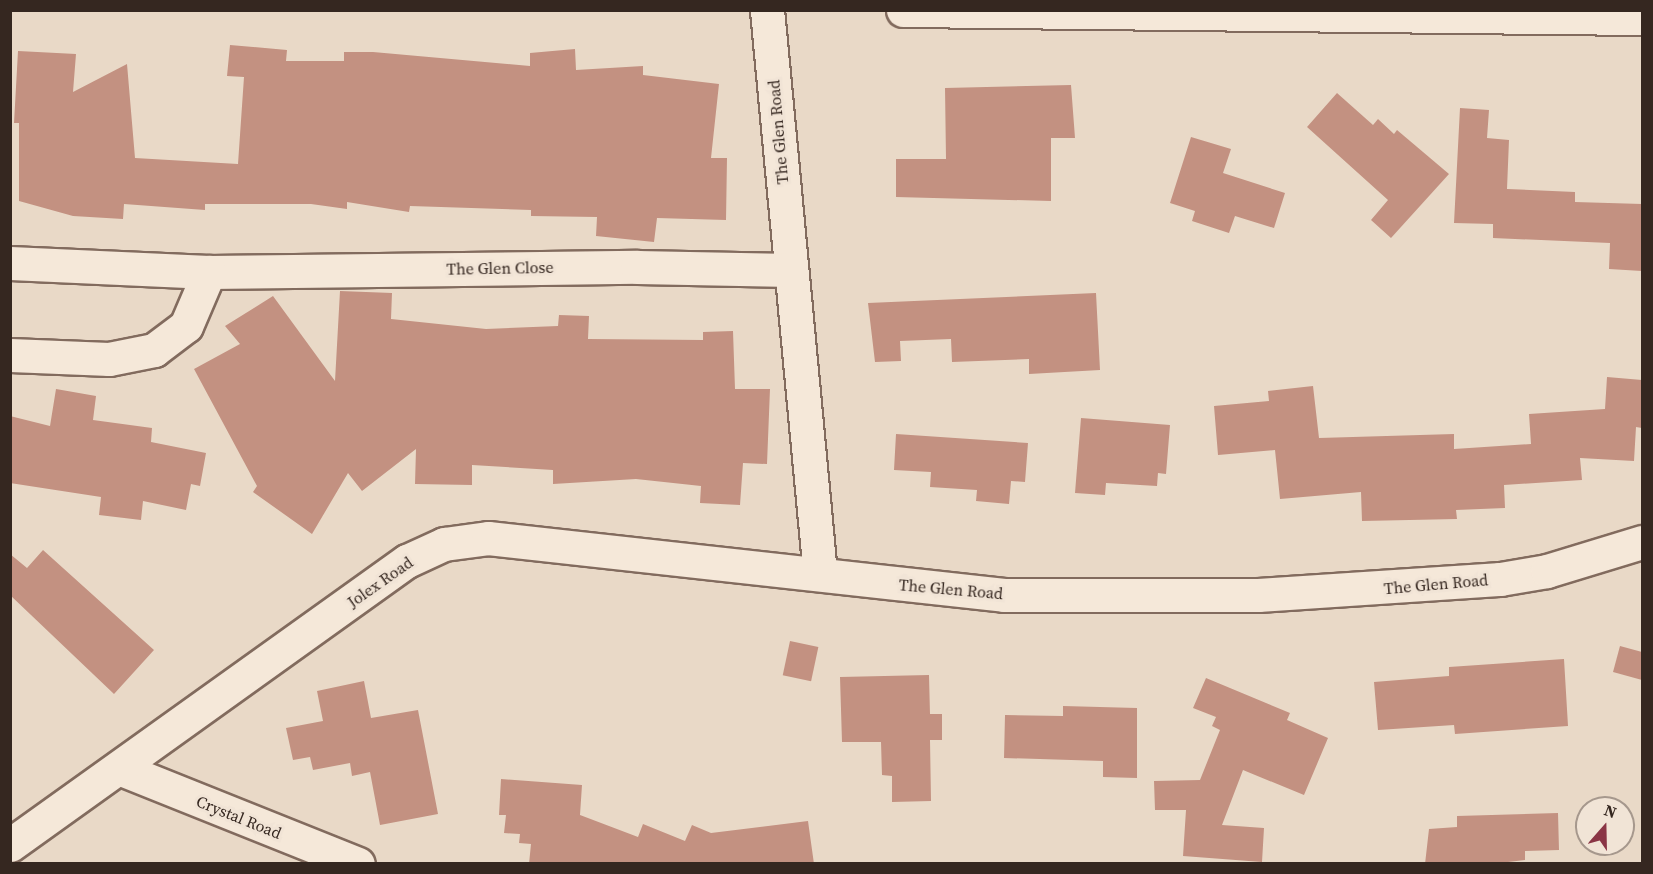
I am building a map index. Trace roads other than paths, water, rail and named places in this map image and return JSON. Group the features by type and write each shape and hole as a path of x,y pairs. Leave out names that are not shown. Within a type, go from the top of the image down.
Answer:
{"street":[{"name":"The Glen Road","path":"767,10 820,574 1004,595 1258,595 1500,579 1547,571 1642,542"},
{"path":"903,10 1567,14 1642,18"},
{"name":"The Glen Close","path":"10,263 209,272 637,267 791,270"},
{"path":"10,355 110,359 154,350 186,326 209,272"},
{"name":"Jolex Road","path":"10,845 121,769 408,561 444,544 488,538 820,574"},
{"name":"Crystal Road","path":"121,769 358,864"}]}
